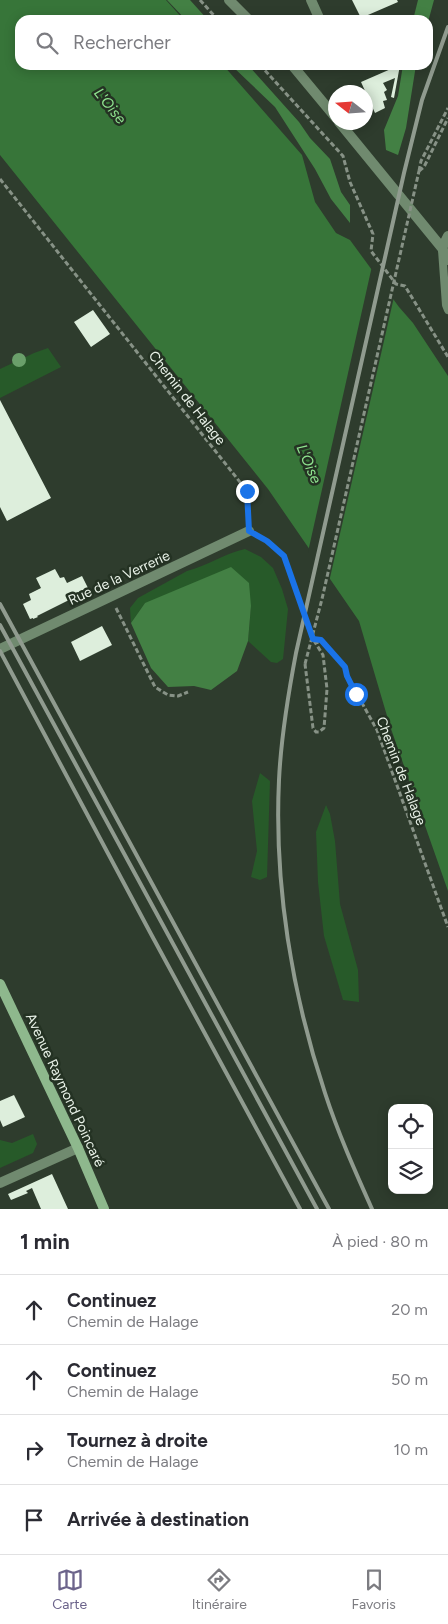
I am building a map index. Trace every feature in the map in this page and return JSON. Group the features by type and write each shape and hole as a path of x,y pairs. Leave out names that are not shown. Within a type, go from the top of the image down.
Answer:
{"main road":[{"name":"Avenue Raymond Poincaré","path":"0,984 78,1148 104,1209"}],"street":[{"path":"229,0 243,15"},
{"path":"311,0 318,15"},
{"path":"296,70 328,108"},
{"path":"346,130 442,248 448,260"},
{"path":"442,248 448,236"},
{"name":"Rue de la Verrerie","path":"0,649 249,531"},
{"path":"0,1183 78,1148"}],"lane":[{"path":"442,248 446,306 448,310"}],"path":[{"path":"200,0 214,15"},
{"path":"265,70 343,156 350,182 373,234 371,251 396,284 405,286 448,357"},
{"path":"249,531 267,541 284,556 296,594 313,639 324,661 327,689 324,728 322,731 316,732 313,728 305,664 322,599 421,161 448,108"},
{"path":"419,171 424,167 448,118"},
{"name":"Chemin de Halage","path":"0,179 247,491 249,531"},
{"path":"110,597 156,687 168,695 178,696 188,692"},
{"path":"313,639 319,640 317,644"},
{"name":"Chemin de Halage","path":"319,640 345,667 347,676 376,730 448,927"}],"shaded area":[{"path":"167,0 190,0 204,15 181,15"},
{"path":"418,0 434,0 430,15 414,15"},
{"path":"236,70 252,70 330,159 341,192 350,205 350,223 331,199 315,169 275,107"},
{"path":"402,70 415,70 406,128 398,155 386,150 384,130 398,96"},
{"path":"48,348 61,367 0,398 0,369"},
{"path":"245,549 261,557 273,568 288,609 283,659 277,663 271,662 248,641 251,606 145,603 131,623 130,608 138,598 187,571 230,553"},
{"path":"231,567 249,583 251,606 248,641 237,671 211,690 194,686 168,687 151,668 131,623 145,603"},
{"path":"260,773 270,781 267,877 260,880 251,877 257,851 252,801"},
{"path":"326,805 330,814 335,841 340,904 358,970 359,1002 343,1000 324,936 318,882 316,832"},
{"path":"33,1134 37,1144 33,1153 0,1168 0,1140 12,1143"}],"water":[{"name":"L'Oise","path":"0,0 166,0 180,15 15,15 15,70 227,70 302,155 315,202 336,233 350,240 413,323 448,376 448,891 390,726 359,621 268,489 0,155"}],"pier":[{"path":"372,266 394,297 329,582 308,552"}],"building":[{"path":"352,0 397,0 398,2 368,15 360,15"},
{"path":"389,70 399,70 394,98 391,97 395,78 383,83 387,90 384,92 387,100 383,101 385,108 375,113 373,109 373,85 362,85 361,82"},
{"path":"93,310 110,334 91,347 74,322"},
{"path":"0,400 51,498 7,521 0,507"},
{"path":"55,569 60,578 64,577 67,583 82,576 89,590 38,617 30,619 23,604 31,600 29,594 41,588 36,578"},
{"path":"102,626 112,645 80,661 71,642"},
{"path":"14,1095 25,1117 3,1127 0,1120 0,1101"},
{"path":"52,1174 68,1209 41,1209 32,1188 26,1191 28,1193 11,1200 8,1194"}],"railway":[{"path":"433,69 448,27"},
{"path":"372,1209 341,1137 325,1093 303,1017 288,939 283,899 279,859 279,780 285,716 296,653 404,173 422,100 433,70"},
{"path":"0,604 329,1209"},
{"path":"0,625 317,1209"},
{"path":"0,651 300,1209"}],"route":[{"path":"247,491 249,531 267,541 284,556 313,639 321,640 338,658 345,667 347,676 356,694"}]}
